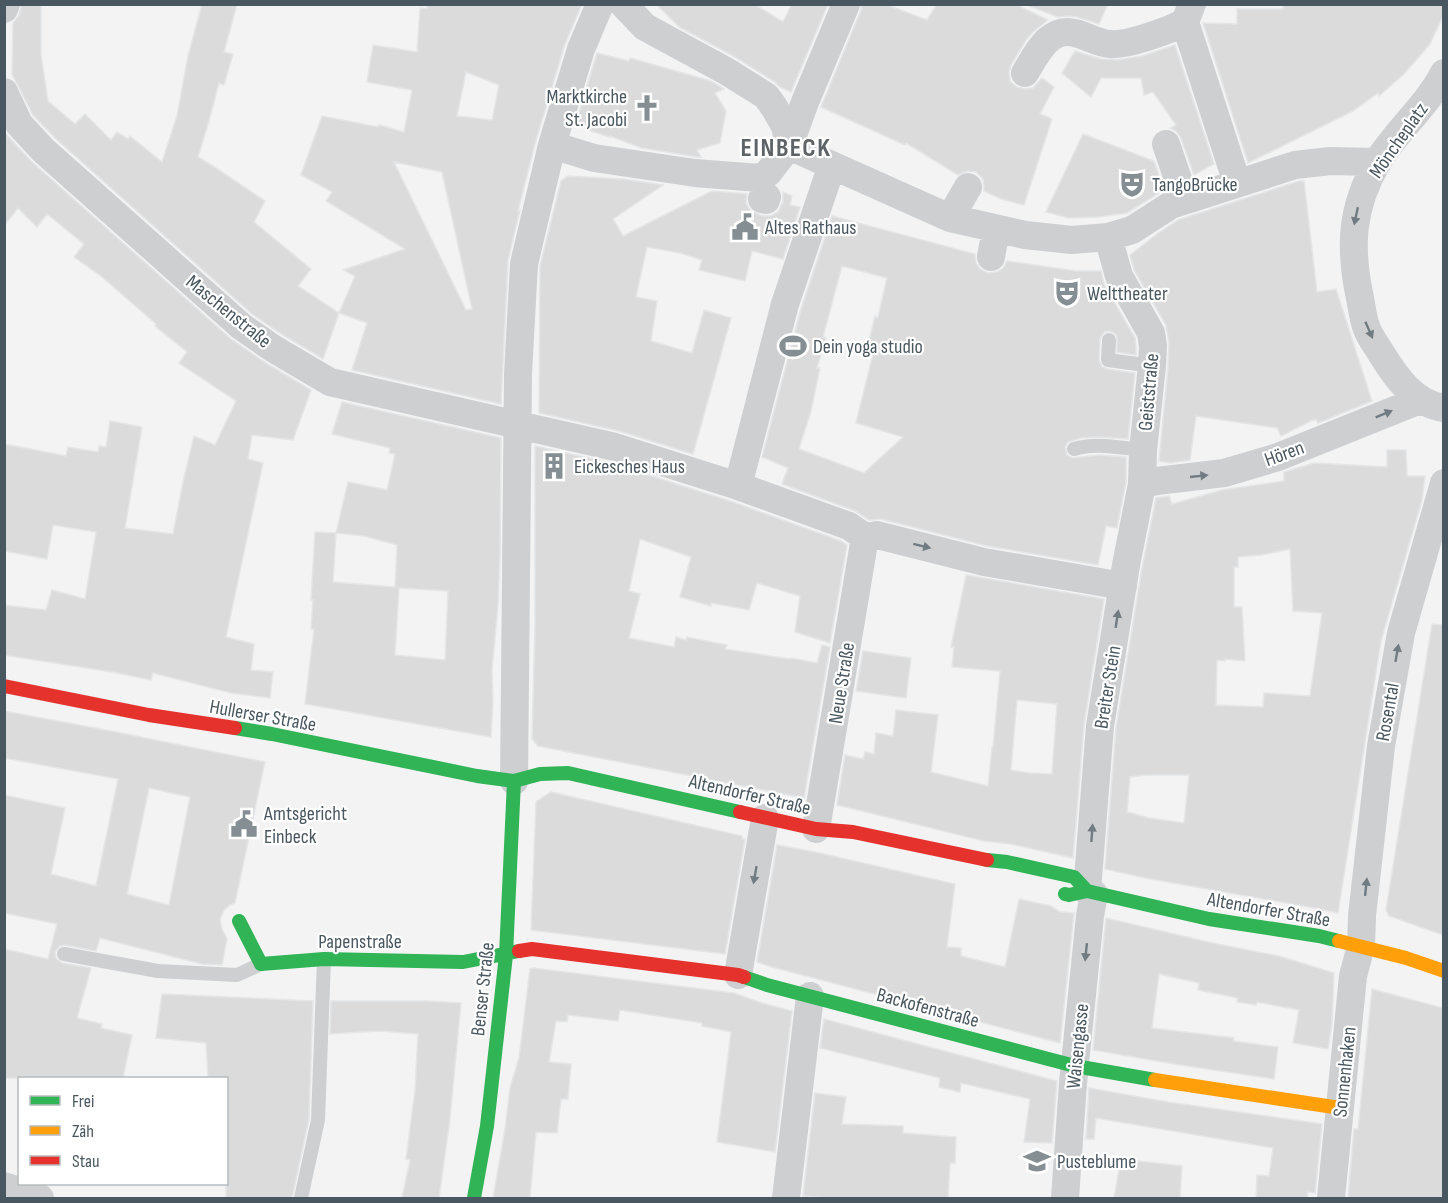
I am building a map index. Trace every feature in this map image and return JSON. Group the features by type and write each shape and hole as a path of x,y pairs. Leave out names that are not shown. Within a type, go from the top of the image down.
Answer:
{"main road":[{"name":"Hullerser Straße","path":"4,686 149,715 272,735 443,770 514,781"},
{"name":"Altendorfer Straße","path":"514,781 540,774 568,773 816,829 853,832 1074,877 1091,892"},
{"name":"Benser Straße","path":"474,1198 487,1126 506,955 514,781"},
{"name":"Altendorfer Straße","path":"978,859 1005,874"},
{"name":"Altendorfer Straße","path":"1058,892 1069,895 1091,892 1209,919 1319,936 1406,958 1443,971"},
{"path":"239,921 261,964"},
{"name":"Backofenstraße","path":"506,955 532,949 738,975 767,985 1075,1066 1340,1108"},
{"name":"Papenstraße","path":"261,964 324,959 464,962 506,955"}],"street":[{"path":"514,781 518,374 524,264 552,145 581,49 600,4"},
{"path":"624,4 645,27 726,71 766,96 785,126 789,146"},
{"path":"552,145 594,158 764,192 768,173 789,146 846,4"},
{"path":"1024,73 1043,44 1056,34 1073,32 1112,45 1127,43 1171,30 1189,13 1237,183"},
{"name":"Möncheplatz","path":"1432,404 1394,375 1366,328 1354,274 1353,233 1359,201 1378,162 1399,132 1441,84"},
{"name":"Maschenstraße","path":"4,92 19,124 43,150 242,327 330,382 615,447 780,501 849,526 865,537"},
{"path":"1166,144 1173,205"},
{"path":"789,146 950,218 1025,235 1072,240 1108,237 1132,230 1173,205 1295,165 1330,161 1378,162"},
{"path":"738,486 785,304 832,165"},
{"path":"950,218 968,187"},
{"path":"991,257 996,229"},
{"name":"Geiststraße","path":"1108,237 1119,276 1151,333 1153,346 1142,484"},
{"name":"Hören","path":"1142,484 1224,473 1267,461 1432,404"},
{"name":"Rosental","path":"1361,946 1362,916 1381,746 1401,633 1443,483"},
{"name":"Breiter Stein","path":"1091,892 1100,726 1122,586 1142,484"},
{"path":"865,537 877,535 984,562 1122,586"},
{"name":"Neue Straße","path":"816,829 865,537"},
{"path":"738,975 765,818"},
{"name":"Waisengasse","path":"1065,1198 1091,892"},
{"name":"Sonnenhaken","path":"1331,1198 1353,976 1361,946"},
{"path":"786,1198 810,996"},
{"path":"4,1186 40,1198"}],"lane":[{"path":"1109,340 1108,360 1152,366"},
{"path":"1074,449 1084,445 1094,445 1143,450"},
{"path":"64,954 158,971 203,974 237,975 261,964"},
{"path":"301,1198 318,1120 324,959"}],"building":[{"path":"22,4 41,4 41,55 48,101 75,124 85,114 111,140 117,132 128,139 130,136 162,162 177,116 188,56 202,4 237,4 224,52 233,54 224,85 219,83 198,157 265,201 254,222 311,269 298,286 339,313 323,359 252,314 55,138 33,115 12,74 13,23 19,15"},
{"path":"427,4 582,4 565,44 536,140 508,260 501,404 352,370 367,323 339,313 355,276 343,270 405,249 326,201 332,192 301,175 322,116 378,127 379,125 404,132 412,90 367,82 373,45 417,52 420,8 427,9","holes":["466,72 499,85 492,120 457,116","394,162 442,172 472,309 466,310"]},
{"path":"656,4 754,4 783,22 792,4 828,4 791,92 735,57 679,27"},
{"path":"862,4 885,4 927,20 937,4 1015,4 1048,20 1026,40 1009,72 1010,81 1017,87 1033,88 1042,78 1054,87 1040,114 1052,119 1024,205 1001,199 984,191 983,179 976,172 967,171 958,175 906,143 905,145 821,107"},
{"path":"1029,4 1108,4 1099,24 1077,17 1058,17 1029,6"},
{"path":"1283,4 1443,4 1443,16 1430,44 1404,74 1379,96 1378,93 1353,111 1248,163 1203,23 1237,24 1237,9 1283,9"},
{"path":"1175,45 1214,164 1194,175 1181,138 1176,131 1170,128 1176,125 1153,92 1144,95 1141,78 1101,78 1091,97 1062,73 1075,51 1101,59 1118,60 1142,56"},
{"name":"Marktkirche St. Jacobi","path":"597,53 629,61 630,58 711,81 724,89 715,93 726,111 720,143 697,150 701,157 697,157 642,148 591,131 576,123"},
{"path":"4,132 32,162 231,339 311,390 293,440 252,435 248,459 263,463 226,637 254,644 251,670 273,672 270,698 231,693 153,673 151,680 4,655 4,605 46,610 52,590 85,599 96,532 53,525 47,559 4,551 4,444 66,456 68,447 98,452 99,446 106,447 110,421 142,427 125,528 173,534 194,436 215,445 236,401 179,363 187,352 101,276 74,257 84,244 47,214 37,227 18,208 4,226"},
{"path":"1083,134 1154,161 1164,190 1127,213 1069,218 1046,212"},
{"path":"568,176 623,179 663,185 613,219 623,236 712,191 747,194 746,203 750,210 762,216 771,216 778,212 783,202 783,192 792,196 790,205 800,207 783,259 752,251 745,281 699,270 702,260 647,247 636,297 657,301 651,341 692,353 704,310 731,318 693,454 619,431 539,413 540,266 561,181"},
{"path":"1304,181 1317,292 1336,289 1372,401 1318,423 1315,419 1281,436 1277,428 1196,416 1190,460 1170,463 1159,461 1169,343 1166,325 1134,270 1130,255 1178,220"},
{"path":"832,216 975,254 976,263 980,269 988,273 997,272 1007,261 1076,271 1101,271 1104,284 1135,338 1136,355 1117,352 1117,336 1110,331 1104,332 1100,339 1099,360 1102,367 1135,373 1128,439 1081,438 1068,442 1065,447 1067,455 1072,458 1099,455 1126,457 1126,482 1117,528 1106,526 1098,565 987,546 881,519 869,520 855,511 782,484 788,468 762,457 801,309","holes":["842,266 887,278 878,317 875,316 867,349 874,350 856,423 903,437 864,473 799,449 811,411 820,368 817,368 826,338 823,337"]},
{"path":"342,402 501,438 500,556 492,671 491,737 305,704 314,629 311,629 313,600 311,600 315,532 336,533 348,482 387,490 395,454 389,453 390,448 332,434","holes":["336,533 364,536 397,545 395,587 333,582","399,588 448,591 445,660 395,655"]},
{"path":"535,446 611,463 733,502 847,545 830,643 795,632 800,596 757,583 749,610 711,603 711,606 680,597 691,557 640,539 629,591 640,594 629,638 674,647 676,637 686,640 687,637 727,645 725,649 817,663 822,645 830,647 804,798 538,746 532,739 535,626"},
{"path":"1387,450 1406,450 1407,476 1425,476 1422,500 1381,641 1338,913 1105,869 1116,728 1156,498 1169,496 1172,504 1222,490 1284,481 1284,472 1314,463 1387,467","holes":["1290,549 1293,611 1322,613 1310,696 1264,693 1263,707 1216,705 1217,660 1245,661 1242,607 1234,607 1234,567 1238,567 1238,557","1189,775 1184,823 1127,812 1130,777"]},
{"path":"966,575 1104,599 1084,725 1073,858 1011,844 984,841 837,805 845,755 863,759 865,752 874,754 876,733 893,736 896,710 938,715 931,772 988,786 1000,671 952,667 954,647 951,647","holes":["1017,700 1057,704 1052,774 1011,770"]},
{"path":"1432,624 1443,625 1443,935 1389,916 1386,910"},
{"path":"863,651 911,658 906,698 856,691"},
{"path":"4,711 265,762 235,903 224,910 220,919 227,939 222,965 202,964 100,938 96,951 60,946 55,952 56,958 62,963 91,968 77,1018 102,1024 101,1028 132,1035 123,1077 4,1078 4,949 48,959 57,924 4,913 4,795 65,808 51,874 96,886 118,779 4,758","holes":["149,788 190,797 169,905 127,894"]},
{"path":"551,792 742,836 742,839 745,839 725,954 531,930 536,802"},
{"path":"777,845 955,884 947,947 961,948 961,956 1005,967 1019,899 1051,906 1060,912 1074,913 1060,1043 757,962"},
{"path":"1106,918 1279,956 1334,973 1332,1024 1328,1049 1293,1043 1299,1010 1257,1002 1256,1005 1237,1002 1238,998 1198,990 1199,983 1159,974 1152,1028 1234,1038 1233,1041 1278,1047 1274,1079 1093,1050"},
{"path":"530,969 734,993 792,1011 775,1152 717,1142 731,1032 702,1026 702,1023 620,1010 618,1021 568,1015 567,1022 556,1021 549,1062 571,1064 568,1099 561,1099 557,1133 536,1132 530,1198 493,1198 510,1088 519,1058"},
{"path":"1372,989 1443,1008 1443,1198 1348,1198 1354,1129 1358,1129"},
{"path":"162,994 313,1001 309,1119 292,1198 226,1198 228,1077 208,1077 206,1043 156,1038"},
{"path":"331,1001 461,1003 450,1119 439,1198 402,1198 410,1160 406,1159 415,1090 418,1034 378,1031 330,1034"},
{"path":"824,1019 1057,1081 1052,1143 1024,1142 1030,1099 961,1083 960,1092 939,1087 940,1078 820,1048"},
{"path":"1089,1088 1322,1124 1315,1193 1308,1192 1307,1198 1256,1198 1257,1175 1269,1176 1273,1148 1096,1118 1094,1139 1086,1139"},
{"path":"815,1093 846,1097 842,1124 903,1126 903,1133 956,1137 955,1163 950,1163 948,1198 803,1196"},
{"path":"1121,1159 1182,1166 1180,1198 1114,1198"}],"traffic: fast":[{"path":"235,728 477,776 514,781 540,774 568,773 740,812"},
{"path":"474,1198 487,1126 506,955 514,781"},
{"path":"987,860 1007,862 1074,877 1087,891"},
{"path":"1065,894 1087,891 1209,919 1339,941"},
{"path":"239,921 261,964 324,959 463,962 519,951"},
{"path":"744,977 1075,1066 1155,1080"}],"traffic: slow":[{"path":"1339,941 1406,958 1444,971"},
{"path":"1155,1080 1340,1108"}],"traffic: jam":[{"path":"4,686 149,715 235,728"},
{"path":"740,812 816,829 853,832 987,860"},
{"path":"519,951 532,949 744,977"}],"place":[{"name":"Marktkirche St. Jacobi","path":"647,108"},
{"name":"TangoBrücke","path":"1132,184"},
{"name":"Altes Rathaus","path":"745,227"},
{"name":"Welttheater","path":"1067,293"},
{"name":"Dein yoga studio","path":"793,346"},
{"name":"Eickesches Haus","path":"554,466"},
{"name":"Amtsgericht Einbeck","path":"244,824"},
{"name":"Pusteblume","path":"1037,1161"}],"district":[{"name":"EINBECK","path":"786,147"}]}
